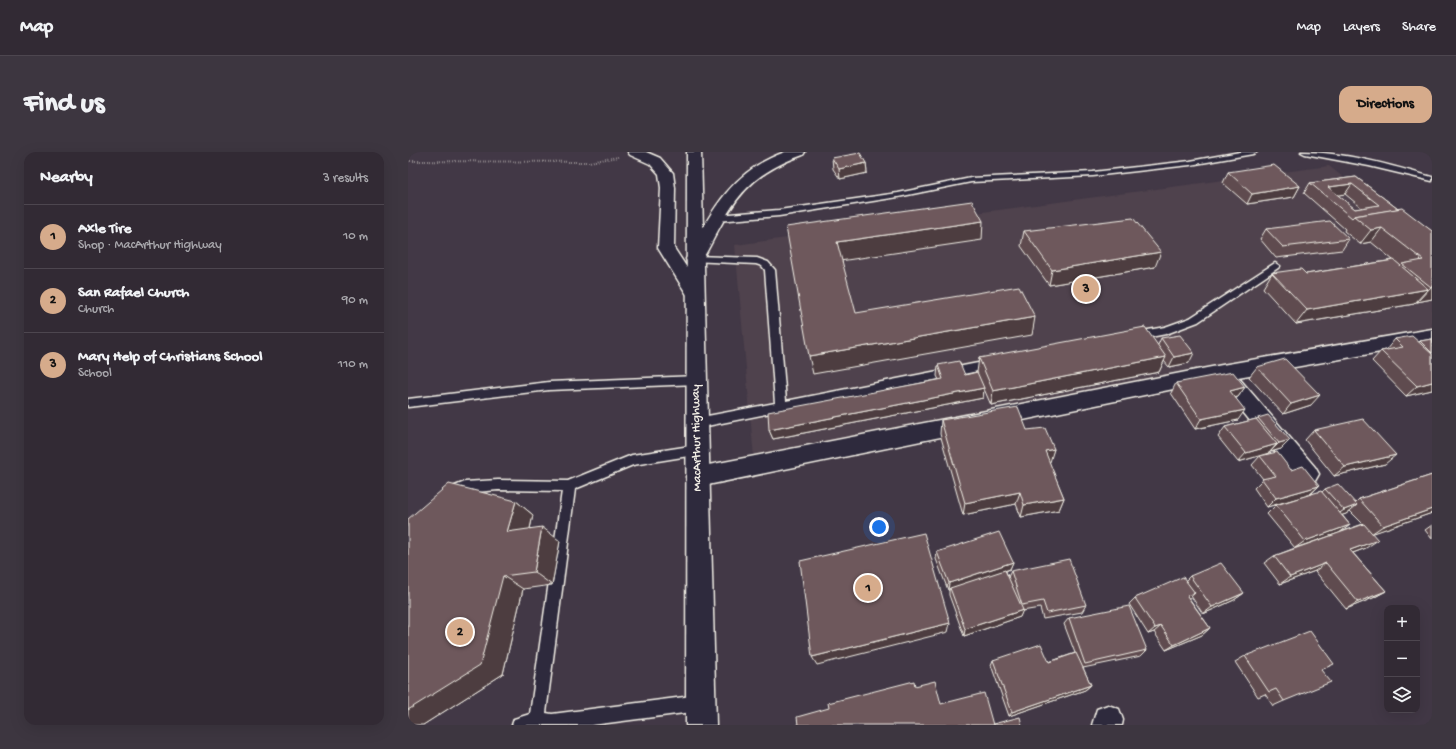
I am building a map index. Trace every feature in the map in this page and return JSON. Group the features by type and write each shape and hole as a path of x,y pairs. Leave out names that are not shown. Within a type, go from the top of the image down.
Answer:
{"main road":[{"name":"MacArthur Highway","path":"694,152 700,714"},
{"path":"694,259 724,203 734,190 748,176 777,159 798,152"},
{"path":"629,154 655,161 666,173 668,188 666,248 696,294"},
{"path":"698,476 1222,372 1432,336"},
{"path":"1222,372 1307,474"}],"lane":[{"path":"717,218 779,213 898,195 971,180 1092,174 1190,163 1253,152"},
{"path":"1305,152 1347,158 1402,170 1432,179"},
{"path":"694,259 756,261 765,264 770,270 781,407"},
{"path":"1128,337 1166,330 1194,320 1275,266"},
{"path":"697,423 1005,361"},
{"path":"408,403 549,386 697,380"},
{"path":"440,499 465,488 498,485 570,486 632,460 697,450"},
{"path":"537,720 570,486"},
{"path":"520,725 537,720 552,722 700,714"}],"path":[{"path":"408,161 589,162 608,160 629,154"}],"shaded area":[{"path":"1329,166 1432,249 1432,329 754,458 735,245"}],"building":[{"path":"860,153 866,163 839,169 832,158"},
{"path":"1274,165 1300,186 1252,194 1228,172"},
{"path":"1356,177 1398,209 1354,216 1352,218 1310,183","holes":["1352,184 1379,205 1355,209 1328,187"]},
{"path":"972,201 983,221 837,242 856,313 1019,286 1035,317 809,356 786,227"},
{"path":"1402,208 1432,231 1432,287 1402,264 1423,260 1382,228 1371,230 1354,216"},
{"path":"1133,218 1161,252 1052,270 1024,231"},
{"path":"1330,221 1349,239 1283,247 1266,229"},
{"path":"1394,260 1428,289 1307,310 1272,273 1301,269 1306,274"},
{"path":"1145,327 1166,357 993,391 979,358"},
{"path":"1180,335 1194,353 1174,357 1161,338"},
{"path":"1412,336 1432,354 1432,382 1417,386 1381,351 1403,347 1395,339"},
{"path":"1432,339 1432,353 1420,341"},
{"path":"1285,359 1320,395 1291,404 1257,367"},
{"path":"959,361 965,375 977,372 984,388 769,430 768,412 943,379 938,365"},
{"path":"1233,372 1245,387 1230,391 1245,410 1201,419 1176,383"},
{"path":"1018,407 1027,430 1045,428 1054,449 1045,451 1064,498 1024,505 1020,492 965,503 941,420"},
{"path":"1268,415 1290,440 1279,443 1258,418"},
{"path":"1256,419 1277,444 1246,453 1225,427"},
{"path":"1363,419 1396,455 1345,467 1314,430"},
{"path":"1277,452 1291,470 1303,466 1319,486 1276,498 1262,479 1276,476 1260,456"},
{"path":"1432,475 1432,509 1383,526 1359,499"},
{"path":"449,484 516,501 507,532 542,527 534,572 503,576 480,665 408,710 408,519"},
{"path":"1338,484 1357,505 1344,510 1325,489"},
{"path":"1321,491 1350,525 1305,541 1276,505"},
{"path":"1364,524 1378,540 1350,550 1386,591 1358,602 1326,563 1290,577 1274,556"},
{"path":"999,532 1013,562 949,583 937,552"},
{"path":"924,533 950,623 812,657 800,561"},
{"path":"1069,559 1086,605 1047,613 1043,601 1022,605 1011,571"},
{"path":"1221,563 1244,593 1212,607 1190,576"},
{"path":"1005,570 1023,610 965,629 950,588"},
{"path":"1183,577 1195,593 1187,596 1210,628 1174,645 1161,626 1155,628 1135,598"},
{"path":"1129,606 1147,650 1085,664 1069,618"},
{"path":"1310,631 1334,664 1321,670 1331,682 1284,701 1276,689 1269,692 1245,656"},
{"path":"1041,644 1049,662 1076,653 1091,685 1012,712 993,660"},
{"path":"914,681 915,686 935,681 941,704 984,693 993,725 798,725 797,717 829,708 828,703"},
{"path":"1020,717 1022,725 993,725 993,724"}],"place":[{"name":"Mary Help of Christians School","path":"1086,289"},
{"name":"Axle Tire","path":"868,588"},
{"name":"San Rafael Church","path":"460,632"}]}
